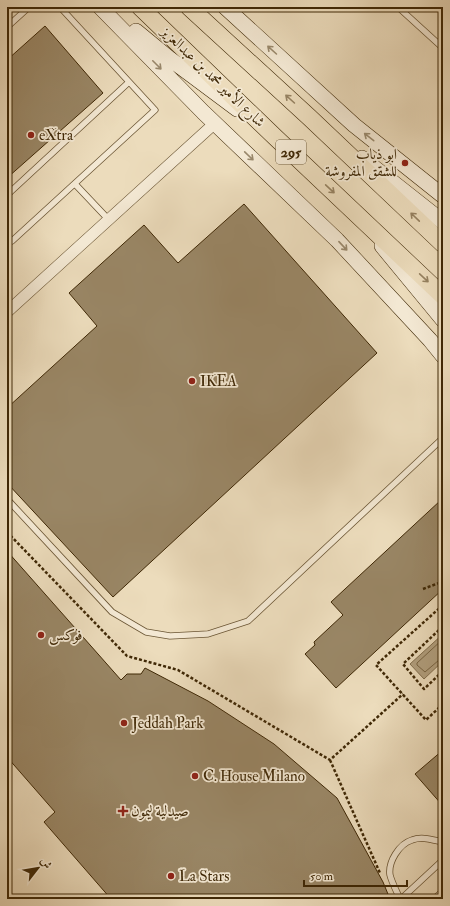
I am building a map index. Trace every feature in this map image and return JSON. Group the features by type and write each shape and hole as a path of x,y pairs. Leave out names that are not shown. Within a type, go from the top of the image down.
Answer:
{"main road":[{"path":"100,7 215,123 337,240 443,356"},
{"path":"105,7 170,59 275,137"},
{"name":"شارع الأمير محمد بن عبدالعزيز","path":"140,7 443,296"},
{"name":"295","path":"189,7 309,117 443,244"},
{"path":"199,7 236,51"},
{"path":"225,7 354,125 443,196"},
{"path":"309,117 443,222"},
{"path":"348,206 443,320"}],"street":[{"path":"7,312 215,123"}],"lane":[{"path":"7,27 28,7"},
{"path":"7,236 12,242 155,110 60,7"},
{"path":"398,7 443,48"},
{"path":"7,195 129,82"},
{"path":"75,184 109,220"},
{"path":"7,499 112,612 146,632 170,636 208,634 248,621 443,438"},
{"path":"443,842 424,838 411,840 400,848 392,860 390,875 400,899 443,860"},
{"path":"434,899 443,891"}],"path":[{"path":"7,532 127,656 178,670 330,760 382,878"},
{"path":"423,589 439,583 443,584"},
{"path":"443,605 376,665 426,720 443,704"},
{"path":"439,630 443,621"},
{"path":"443,628 403,664 424,689 443,671"},
{"path":"330,760 403,694"}],"water":[{"path":"443,634 443,661 424,679 410,664"}],"building":[{"name":"eXtra","path":"45,26 103,93 7,178 7,60"},
{"name":"IKEA","path":"244,204 377,353 113,597 7,483 7,408 97,326 69,293 144,225 178,263"},
{"path":"441,500 443,502 443,589 336,688 305,654 315,645 314,642 343,615 331,602"},
{"name":"Jeddah Park","path":"7,551 121,680 127,674 141,674 145,668 208,701 274,744 337,798 383,882 390,899 111,899 44,822 55,812 7,757"},
{"path":"443,750 443,806 415,774"}],"place":[{"name":"eXtra","path":"31,135"},
{"name":"ابو ذياب للشقق المفروشة","path":"405,163"},
{"name":"IKEA","path":"192,381"},
{"name":"فوكس","path":"41,635"},
{"name":"Jeddah Park","path":"124,723"},
{"name":"C. House Milano","path":"195,776"},
{"name":"صيدلية ليمون","path":"123,811"},
{"name":"La Stars","path":"171,876"}]}
